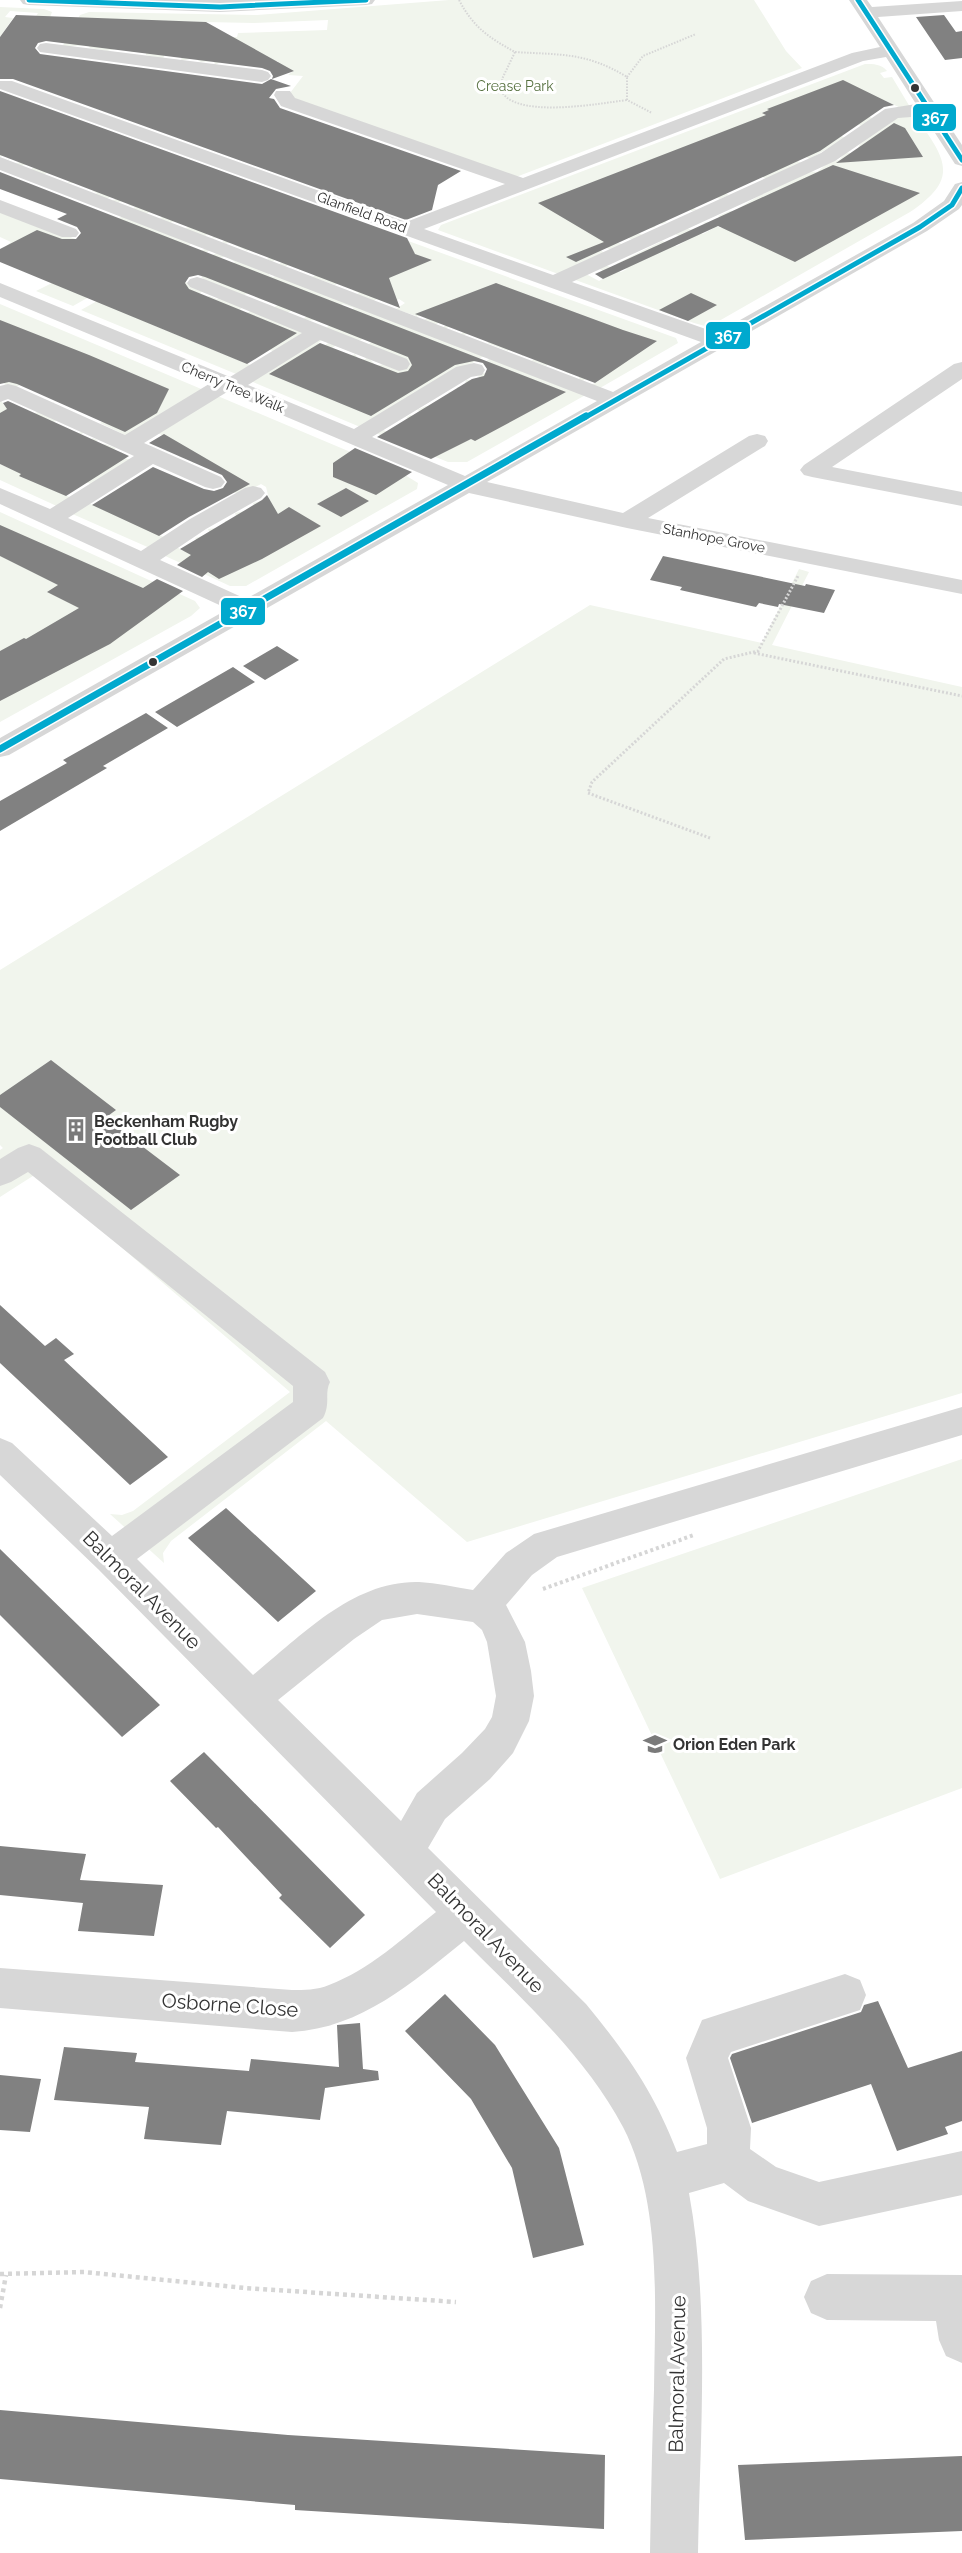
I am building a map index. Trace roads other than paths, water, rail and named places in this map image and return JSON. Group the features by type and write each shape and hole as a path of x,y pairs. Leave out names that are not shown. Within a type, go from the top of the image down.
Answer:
{"street":[{"path":"29,0 259,7 366,0"},
{"path":"3,86 27,67 54,35 71,3"},
{"path":"862,6 962,6"},
{"path":"862,6 962,160"},
{"path":"54,35 262,76"},
{"path":"408,228 858,57 891,50"},
{"name":"Glanfield Road","path":"3,86 408,228 718,341"},
{"path":"283,95 282,98 288,102 525,185"},
{"path":"554,282 828,157 892,113 930,110"},
{"path":"0,164 614,401"},
{"path":"0,749 936,217 952,205 962,189"},
{"path":"0,206 69,233"},
{"path":"197,283 399,364"},
{"name":"Cherry Tree Walk","path":"0,290 467,485"},
{"path":"126,444 318,332"},
{"path":"962,369 812,470 962,499"},
{"path":"355,438 464,372 474,370"},
{"path":"2,391 213,482"},
{"path":"627,521 757,441"},
{"path":"50,519 151,455"},
{"name":"Stanhope Grove","path":"467,485 627,521 962,587"},
{"path":"142,561 198,524 253,493"},
{"path":"0,495 247,609"},
{"path":"0,1174 29,1156 313,1382 310,1387 311,1407 111,1558"},
{"path":"482,1607 505,1577 526,1556 547,1545 962,1421"},
{"name":"Balmoral Avenue","path":"0,1453 111,1558 571,2019 602,2055 628,2093 646,2128 664,2178 678,2283 675,2553"},
{"path":"252,1698 320,1643 374,1605 417,1598 482,1607 496,1619 506,1642 515,1696 510,1721 500,1742 431,1806 405,1851"},
{"name":"Osborne Close","path":"0,1988 314,2010 341,2002 382,1977 467,1914"},
{"path":"728,2160 729,2128 707,2058 717,2035 845,1995"},
{"path":"664,2178 728,2160"},
{"path":"728,2160 764,2185 819,2204 962,2173"},
{"path":"827,2297 960,2312"}],"place":[{"name":"Beckenham Rugby Football Club","path":"76,1130"},
{"name":"Orion Eden Park","path":"655,1744"}],"park label":[{"name":"Crease Park","path":"515,86"}]}
